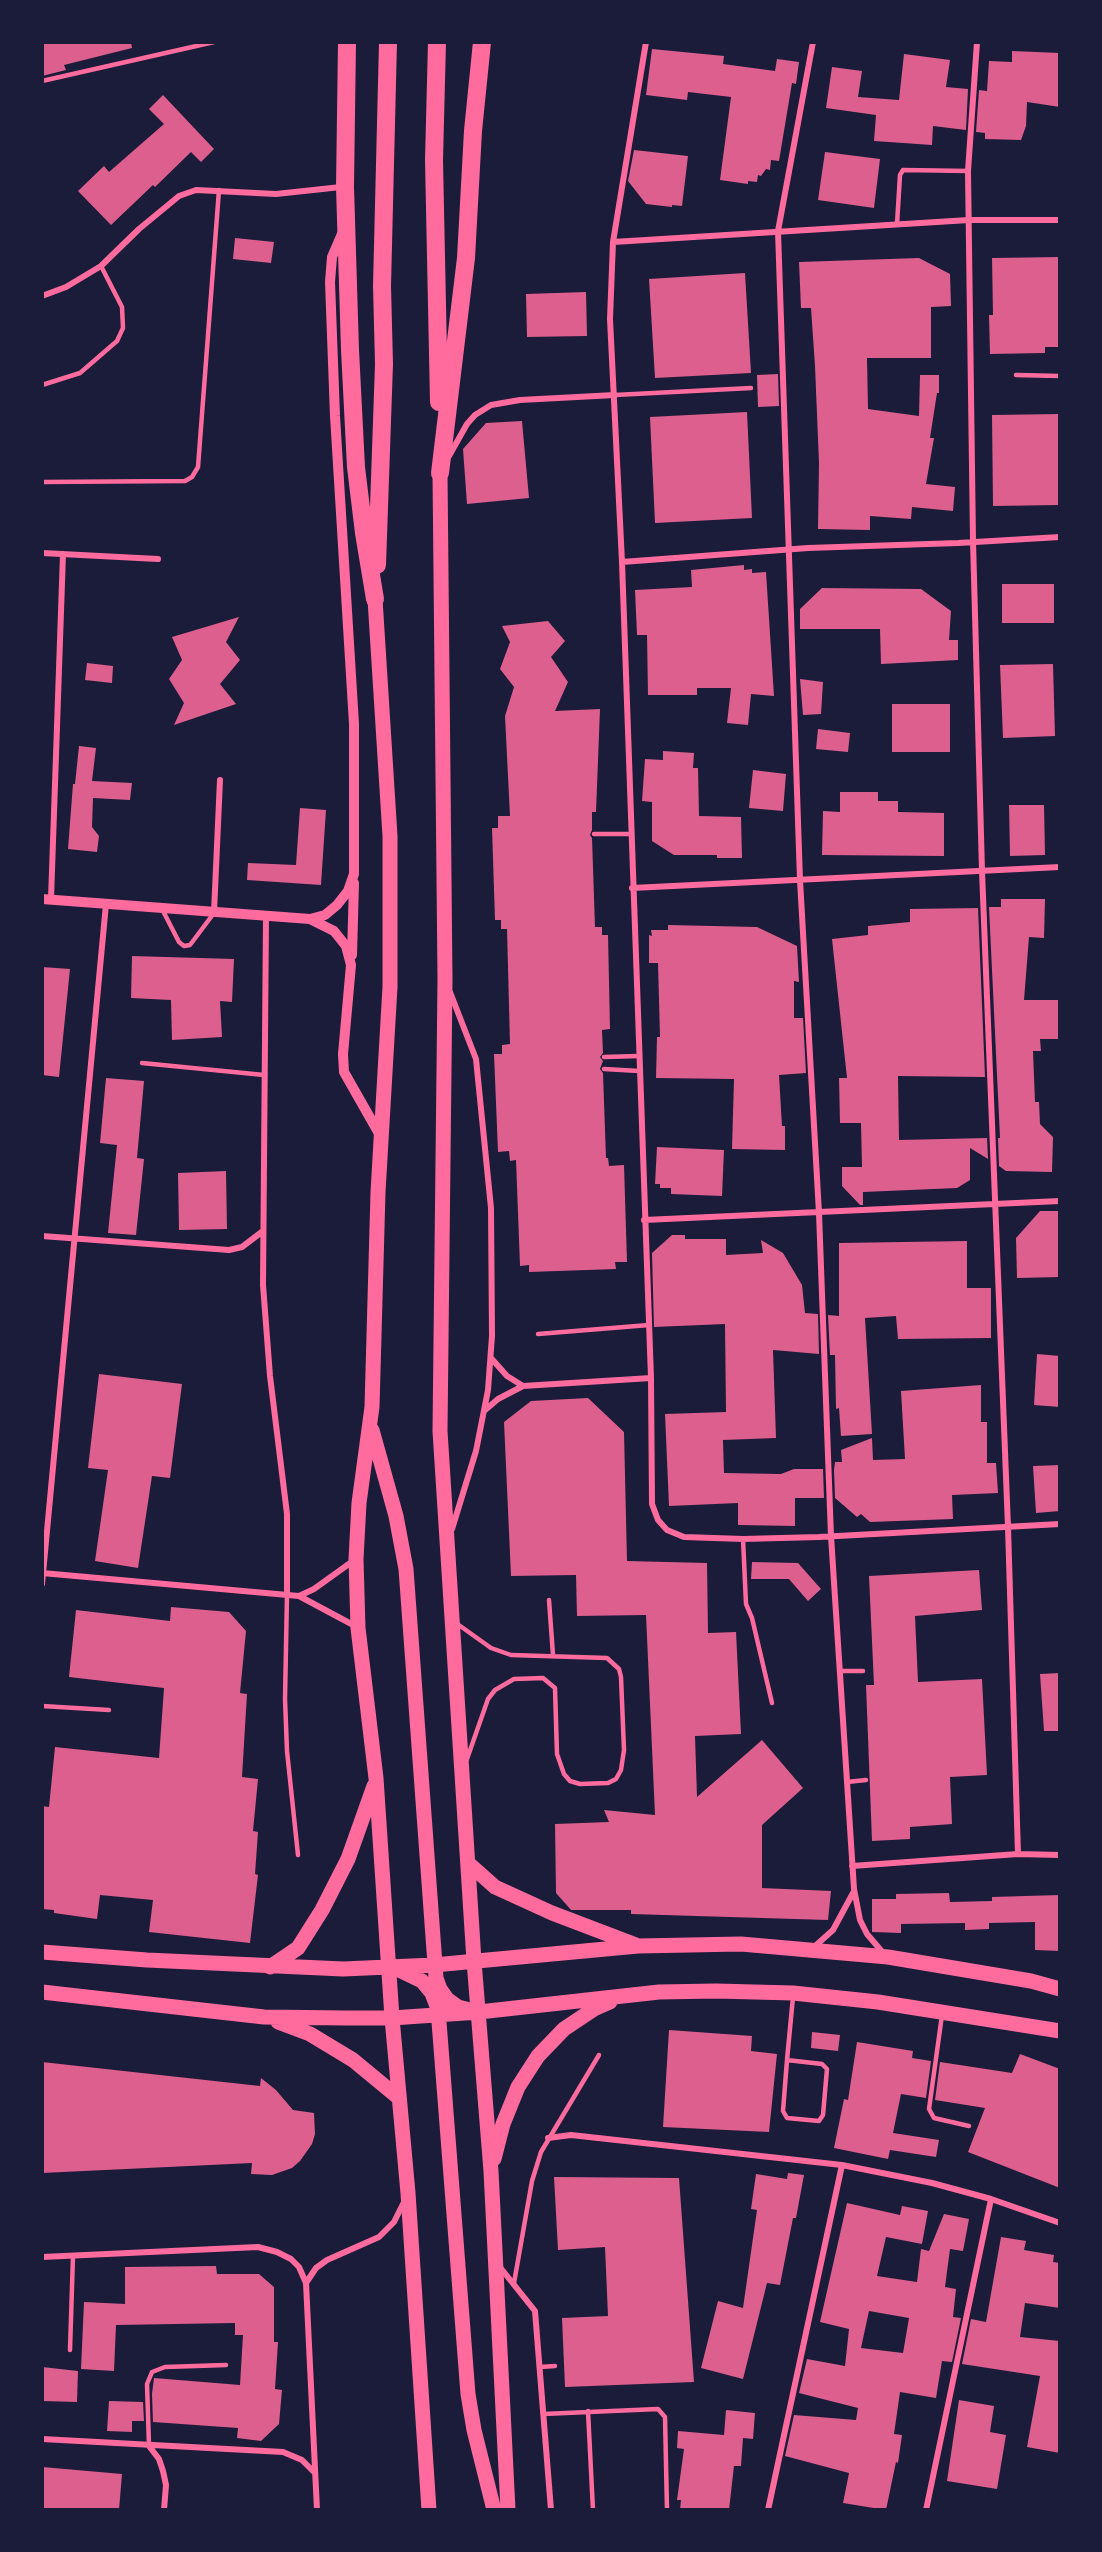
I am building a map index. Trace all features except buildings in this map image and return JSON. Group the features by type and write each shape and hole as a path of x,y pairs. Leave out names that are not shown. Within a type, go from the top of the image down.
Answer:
{"highway":[{"path":"347,42 345,187 348,223 350,350 356,467 375,599"},
{"path":"375,599 384,364 382,274 388,42"},
{"path":"437,42 434,160 440,473"},
{"path":"440,473 466,258 473,131 482,42"},
{"path":"473,131 493,42"}],"main road":[{"path":"440,473 445,979 439,1345 440,1431 461,1776 491,2170 508,2510"},
{"path":"375,599 390,836 390,987 381,1137 370,1425 358,1503 356,1559 358,1628 376,1778 392,2018 408,2193 429,2510"},
{"path":"370,1425 396,1516 406,1569 434,1965 438,1984 443,1994 458,2007 478,2012"},
{"path":"270,1967 298,1948 333,1889 348,1859 376,1778"},
{"path":"468,1863 495,1887 552,1913 638,1946"},
{"path":"42,1952 270,1967 343,1969 434,1965 638,1946 741,1944 888,1957 1060,1989"},
{"path":"389,1966 422,1981 432,1993 439,2015 468,2394 474,2430 494,2510"},
{"path":"42,1992 264,2017 392,2018 478,2012 628,1994 716,1990 793,1993 878,2002 1060,2031"},
{"path":"491,2170 503,2124 518,2087 538,2056 564,2029 587,2014 628,1994"},
{"path":"264,2017 300,2030 323,2042 353,2060 399,2098"}],"street":[{"path":"646,42 613,242 610,320 622,562 651,1378 652,1504 658,1520 667,1530 684,1537 743,1539 831,1536 1060,1524"},
{"path":"813,42 778,231 801,880 819,1213 831,1536 852,1866 858,1910 867,1934 888,1957"},
{"path":"977,42 968,171 973,541 982,871 1008,1527 1018,1854"},
{"path":"42,296 66,287 101,266 139,229 179,196 196,190 276,194 345,187"},
{"path":"613,242 969,220 1060,220"},
{"path":"348,223 336,244 330,282 335,416 354,724 354,874 351,965 343,1054 344,1072 381,1137"},
{"path":"440,473 467,424 475,415 491,405 520,400 615,395"},
{"path":"622,562 789,549 1060,537"},
{"path":"42,553 158,559"},
{"path":"63,554 46,899 310,920 329,927 340,937 346,946 351,965"},
{"path":"214,912 219,780"},
{"path":"632,888 1060,867"},
{"path":"310,920 325,915 337,905 348,891 354,874"},
{"path":"42,1584 106,904"},
{"path":"266,916 263,1231 267,1348 287,1514 287,1595"},
{"path":"445,979 476,1059 491,1208 491,1358 484,1411 476,1451 446,1546"},
{"path":"644,1220 1060,1201"},
{"path":"42,1236 229,1250 248,1244 263,1231"},
{"path":"491,1358 507,1376 523,1386"},
{"path":"484,1411 498,1399 523,1386 651,1378"},
{"path":"299,1596 314,1589 356,1559"},
{"path":"42,1573 299,1596 358,1628"},
{"path":"852,1866 1018,1854 1060,1855"},
{"path":"811,1950 833,1930 849,1904 854,1889"},
{"path":"548,2138 571,2135 842,2165 932,2183 991,2199 1060,2223"},
{"path":"768,2510 842,2165"},
{"path":"306,2283 316,2268 327,2260 379,2236 394,2222 408,2193"},
{"path":"926,2510 991,2199"},
{"path":"42,2257 258,2247 291,2259 299,2267 306,2283 317,2510"},
{"path":"494,2261 535,2311 551,2510"},
{"path":"42,2439 283,2452 302,2460 315,2473"},
{"path":"149,2446 159,2459 165,2478 164,2510"}],"lane":[{"path":"42,81 214,42"},
{"path":"897,224 900,175 903,170 968,171"},
{"path":"42,482 185,482 192,477 198,467 219,190"},
{"path":"42,385 80,373 117,341 123,328 122,307 101,266"},
{"path":"1016,375 1060,376"},
{"path":"615,395 751,388"},
{"path":"594,834 631,834"},
{"path":"162,909 179,942 184,946 192,942 214,912"},
{"path":"604,1057 639,1056"},
{"path":"142,1064 264,1075"},
{"path":"604,1069 639,1071"},
{"path":"538,1334 649,1325"},
{"path":"743,1539 746,1604 752,1618 772,1703"},
{"path":"287,1595 285,1678 287,1751 298,1855"},
{"path":"549,1600 553,1655"},
{"path":"451,1620 491,1648 503,1653 520,1656 607,1658 619,1669 624,1750 621,1770 616,1779 608,1784 580,1784 570,1781 564,1774 557,1754 555,1688 543,1678 520,1677 495,1690 488,1699 461,1776"},
{"path":"840,1671 864,1671"},
{"path":"42,1706 109,1710"},
{"path":"847,1782 866,1780"},
{"path":"787,2060 822,2064 827,2069 823,2115 819,2121 790,2118 783,2114 787,2060 793,1993"},
{"path":"942,2013 929,2109 934,2118 969,2126"},
{"path":"514,2283 532,2181 548,2138 599,2055"},
{"path":"70,2350 73,2256"},
{"path":"149,2446 147,2384 152,2372 165,2367 226,2365"},
{"path":"540,2367 555,2366"},
{"path":"543,2414 658,2409 665,2417 667,2510"},
{"path":"588,2411 593,2510"}]}
